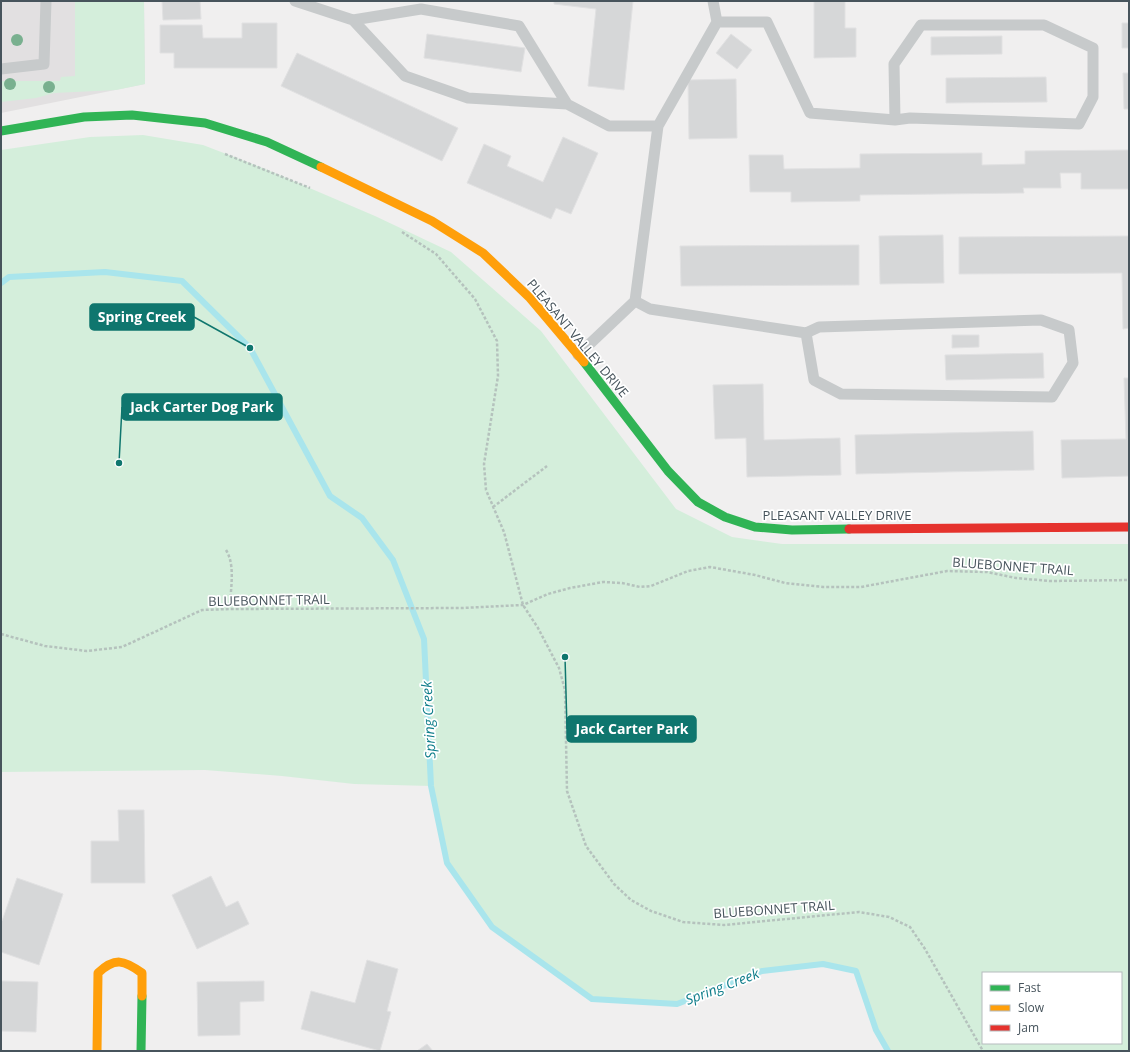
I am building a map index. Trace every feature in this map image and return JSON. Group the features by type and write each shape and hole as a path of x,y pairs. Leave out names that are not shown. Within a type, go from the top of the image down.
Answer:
{"street":[{"name":"PLEASANT VALLEY DRIVE","path":"1,131 84,117 132,114 205,123 267,142 432,221 483,253 530,298 578,355 668,471 698,502 725,517 755,527 792,530 1129,527"},
{"path":"97,1051 98,973 106,965 118,960 131,964 142,973 141,1051"}],"lane":[{"path":"1,69 44,64 46,1"},
{"path":"295,1 353,20 421,9 519,26 567,104"},
{"path":"578,355 636,301 658,126 717,22 713,1"},
{"path":"353,20 405,76 468,98 567,104 609,126 658,126"},
{"path":"717,22 767,22 810,113 895,120 910,118 1079,124 1093,97 1092,48 1044,25 921,25 894,64 895,120"},
{"path":"636,301 650,309 806,333 819,327 1041,320 1069,330 1073,363 1052,397 841,394 814,380 806,333"}],"path":[{"path":"223,153 317,191"},
{"path":"396,228 436,254 475,299 497,341 498,376 484,464 486,490 504,532 523,605"},
{"path":"493,507 546,466"},
{"path":"226,550 230,557 231,564 230,609"},
{"name":"BLUEBONNET TRAIL","path":"1,634 45,646 87,651 122,647 202,610 462,608 523,605 548,594 570,588 603,582 622,583 640,587 651,586 688,571 710,567 755,575 786,583 823,587 861,587 947,571 987,572 1016,578 1050,581 1129,580"},
{"name":"BLUEBONNET TRAIL","path":"523,605 538,628 560,668 565,690 567,791 586,846 614,884 631,900 651,911 683,922 724,926 859,912 889,917 910,927 926,948 984,1051"}],"shaded area":[{"path":"1,1 144,1 145,84 1,113"}],"green space":[{"path":"75,1 144,1 145,84 116,90 54,93 36,98 1,102 1,81 60,81 61,77 75,76"},
{"path":"143,135 203,145 265,169 375,216 451,252 541,331 676,509 732,537 782,544 1129,544 1129,1051 888,1051 876,1030 856,971 823,964 762,971 677,1004 592,999 492,927 447,863 431,786 354,784 282,776 205,770 1,772 1,150 90,137"}],"building":[{"path":"162,1 200,1 201,19 163,20"},
{"path":"554,1 633,1 624,90 588,86 596,9 554,4"},
{"path":"814,1 845,1 845,28 856,28 856,57 814,58"},
{"path":"242,23 277,23 277,68 174,68 174,53 160,53 160,25 202,25 203,38 242,38"},
{"path":"1122,23 1129,23 1129,48 1122,48"},
{"path":"427,34 525,48 521,72 424,58"},
{"path":"731,34 752,50 737,69 716,53"},
{"path":"1002,36 1002,54 931,55 931,37"},
{"path":"297,53 458,128 442,161 281,86"},
{"path":"1123,73 1129,73 1129,109 1124,109"},
{"path":"1046,77 1047,102 946,103 946,78"},
{"path":"736,79 737,138 689,139 688,80"},
{"path":"563,137 598,153 571,214 556,208 551,219 467,183 484,144 511,156 507,166 543,182"},
{"path":"1129,150 1129,189 1081,189 1081,173 1060,173 1061,188 1023,188 1024,193 860,195 860,201 791,202 791,192 750,192 749,155 783,155 784,169 860,168 860,154 982,153 982,165 1025,164 1025,151"},
{"path":"943,235 944,283 880,284 879,236"},
{"path":"1129,236 1129,328 1123,329 1122,273 959,274 959,237"},
{"path":"859,245 859,285 681,286 680,246"},
{"path":"952,335 979,335 979,347 952,348"},
{"path":"1043,353 1044,378 946,380 945,355"},
{"path":"1124,378 1129,378 1129,476 1062,478 1061,440 1126,439"},
{"path":"763,384 764,440 840,438 841,475 747,477 746,438 715,439 713,385"},
{"path":"1033,431 1034,470 856,474 855,435"},
{"path":"118,810 144,810 145,883 91,883 91,841 119,841"},
{"path":"211,876 226,907 238,901 249,924 197,949 172,895"},
{"path":"17,878 63,894 39,965 1,952 1,920 2,921"},
{"path":"367,960 398,969 387,1011 391,1012 380,1051 301,1029 311,991 355,1003"},
{"path":"1,981 38,982 36,1032 1,1031"},
{"path":"264,981 264,1001 240,1002 240,1035 198,1036 197,982"},
{"path":"427,1044 433,1051 417,1051"}],"waterway":[{"name":"Spring Creek","path":"1,283 9,277 105,272 182,281 250,348 330,496 362,518 393,560 424,639 431,786 447,863 492,927 592,999 677,1004 762,971 823,964 856,971 876,1030 888,1051"}],"traffic: fast":[{"path":"1,131 84,117 132,115 205,123 267,142 321,167"},
{"path":"584,362 668,471 698,502 725,517 755,527 792,530 849,529"},
{"path":"141,1051 142,996"}],"traffic: slow":[{"path":"321,167 432,221 483,253 530,298 584,362"},
{"path":"97,1051 98,973 110,964 120,962 130,965 142,973 142,996"}],"traffic: jam":[{"path":"849,529 1129,527"}],"place":[{"name":"Spring Creek","path":"250,348"},
{"name":"Jack Carter Dog Park","path":"119,463"},
{"name":"Jack Carter Park","path":"565,657"}]}
